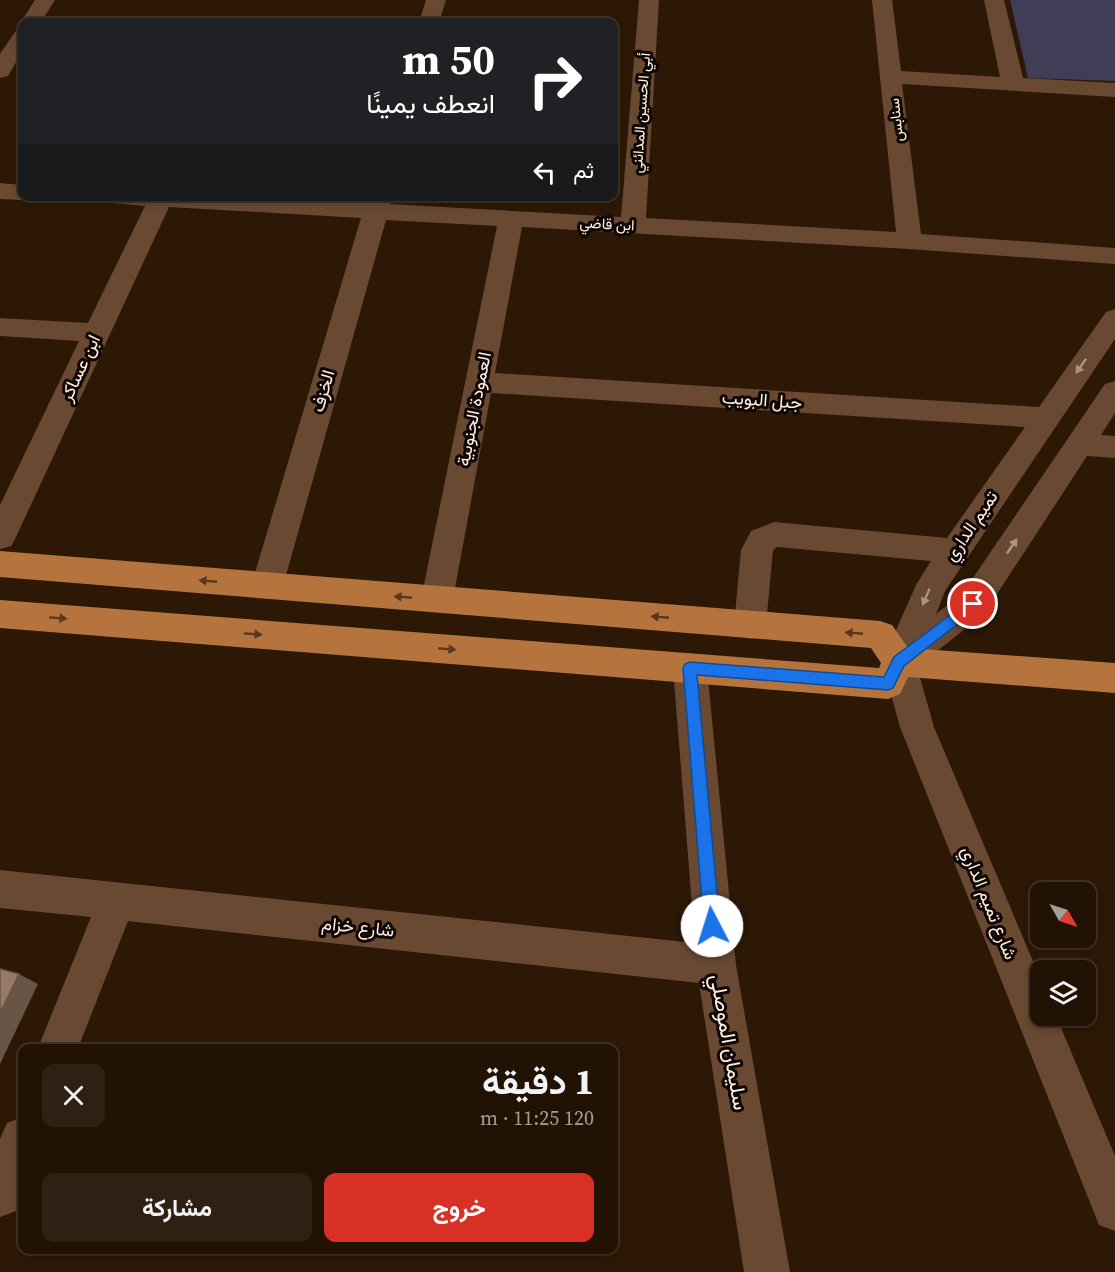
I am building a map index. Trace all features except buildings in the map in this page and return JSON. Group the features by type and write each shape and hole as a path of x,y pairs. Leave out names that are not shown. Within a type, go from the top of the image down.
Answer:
{"main road":[{"path":"0,564 880,635 899,662"},
{"path":"0,614 888,684 899,662"},
{"path":"899,662 1115,678"}],"street":[{"path":"34,18 45,0"},
{"path":"430,18 436,0"},
{"name":"أبي الحسين المدائني","path":"633,225 648,0"},
{"name":"سنابس","path":"882,0 909,241"},
{"path":"994,0 1012,84"},
{"path":"10,64 18,45"},
{"path":"891,77 1115,90"},
{"path":"0,191 18,192"},
{"name":"ابن عساكر","path":"0,537 160,201"},
{"name":"ابن قاضي","path":"214,201 378,204 511,219 909,241 1115,256"},
{"name":"الخزف","path":"267,586 378,204"},
{"name":"العمودة الجنوبية","path":"436,599 511,219"},
{"name":"تميم الداري","path":"899,662 932,585 1115,318"},
{"path":"0,327 97,333"},
{"name":"جبل البويب","path":"479,382 1045,418"},
{"path":"899,662 973,604 1115,391"},
{"path":"1080,445 1115,447"},
{"path":"750,625 757,550 762,540 774,534 954,551"},
{"name":"شارع تميم الداري","path":"899,662 917,727 1115,1209"},
{"name":"سليمان الموصلي","path":"690,668 716,965 767,1272"},
{"name":"شارع خزام","path":"0,890 716,965"},
{"path":"60,1044 117,902"},
{"path":"0,1195 18,1148"}],"shaded area":[{"path":"1010,0 1115,0 1115,81 1028,78"}],"route":[{"path":"712,926 690,668 888,684 899,662 973,604"}]}
